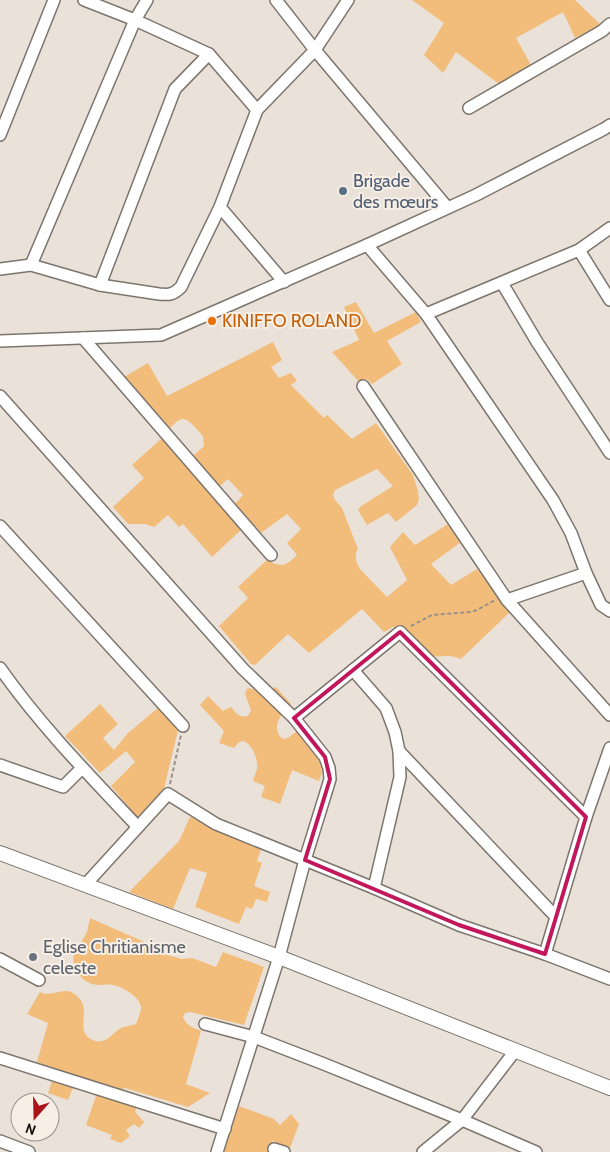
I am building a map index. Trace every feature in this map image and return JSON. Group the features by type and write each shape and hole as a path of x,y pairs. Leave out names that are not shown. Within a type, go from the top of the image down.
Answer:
{"street":[{"path":"0,135 54,0"},
{"path":"84,0 135,20 209,54 258,110"},
{"path":"31,265 135,20 147,0"},
{"path":"276,0 314,50 447,208"},
{"path":"0,268 31,265 100,285 159,294 176,293 181,287 220,207 258,110 314,50 348,0"},
{"path":"468,108 602,31 610,24"},
{"path":"100,285 175,89 209,54"},
{"path":"0,341 161,335 284,282 476,195 604,130 610,125"},
{"path":"220,207 284,282"},
{"path":"426,314 579,250 610,228"},
{"path":"367,245 426,314 553,500 571,533 586,574 601,605 610,611"},
{"path":"579,250 610,300"},
{"path":"502,283 537,342 610,453"},
{"path":"83,338 271,555"},
{"path":"363,386 507,600 610,714"},
{"path":"0,396 243,669 294,718 325,757 329,768 330,779 328,789 305,860 279,958 217,1152"},
{"path":"0,526 183,726"},
{"path":"507,600 586,574"},
{"path":"294,718 400,632 586,818"},
{"path":"0,668 16,692 82,768 138,827"},
{"path":"353,670 386,708 395,732 399,751 400,777 374,888"},
{"path":"545,954 586,818 610,748"},
{"path":"399,751 556,917"},
{"path":"0,765 63,787 82,768"},
{"path":"86,884 168,794 216,824 374,888 459,925 610,978"},
{"path":"0,853 279,958 610,1088"},
{"path":"0,959 39,980"},
{"path":"205,1024 254,1037 324,1064 536,1152"},
{"path":"423,1152 462,1120 514,1051"},
{"path":"0,1058 225,1129"},
{"path":"0,1141 29,1152"}],"path":[{"path":"400,632 432,615 471,612 494,600 507,600"},
{"path":"168,794 183,726"}],"highlighted area":[{"path":"400,632 586,817 545,954 459,925 305,860 330,779 325,757 294,718"}],"shaded area":[{"path":"412,0 575,0 601,25 575,38 563,12 516,38 531,65 499,84 456,52 443,73 424,55 444,23"},
{"path":"356,302 374,333 416,312 421,322 387,341 402,364 372,384 367,379 360,383 332,352 359,340 344,307"},
{"path":"273,342 282,360 271,367 279,378 291,373 297,381 291,385 324,418 327,415 352,439 376,423 413,475 418,491 419,499 417,505 396,522 388,513 367,525 358,510 361,506 393,486 377,469 335,490 333,495 342,508 358,549 356,559 360,569 387,597 407,580 390,547 403,532 415,545 448,524 461,542 431,564 451,585 477,569 511,611 461,659 428,654 402,626 393,627 384,632 362,609 309,653 288,634 255,665 251,664 219,626 248,598 238,587 267,560 284,565 297,555 287,543 301,529 287,514 261,533 235,504 243,495 228,479 219,487 193,456 204,446 203,436 191,423 183,419 177,421 169,429 124,377 148,363 167,396"},
{"path":"162,438 242,529 212,557 183,524 179,527 168,515 154,527 145,524 128,524 113,507 144,478 132,465"},
{"path":"276,687 291,704 278,721 277,730 279,735 286,739 300,729 303,729 321,766 322,772 319,781 292,770 280,804 261,797 265,786 253,781 257,765 256,757 250,746 244,741 239,742 234,748 219,743 224,731 200,705 208,696 223,711 231,707 240,716 248,716 251,710 245,692 248,688 264,692"},
{"path":"100,704 118,724 103,738 114,750 128,733 158,708 178,730 164,789 138,818 111,786 135,762 126,751 100,773 65,736"},
{"path":"190,817 261,849 257,861 262,863 254,886 270,892 267,902 256,899 252,909 246,907 239,924 195,907 207,873 190,868 173,909 129,892 179,841"},
{"path":"90,918 149,944 163,954 182,959 192,958 216,967 223,952 264,967 244,1025 190,1012 185,1013 183,1017 188,1024 201,1031 186,1084 210,1093 188,1107 125,1088 121,1090 121,1096 137,1107 135,1112 144,1122 139,1128 134,1124 126,1130 130,1136 121,1143 110,1139 112,1135 86,1125 97,1093 74,1085 68,1100 60,1097 60,1092 48,1092 56,1069 37,1062 48,1023 27,1014 40,992 50,994 69,991 74,993 82,1003 84,1008 84,1031 92,1040 105,1040 121,1028 136,1024 141,1009 135,997 117,986 92,984 82,978 76,970 74,954 87,932"},
{"path":"239,1106 274,1119 280,1125 291,1114 299,1124 290,1148 272,1141 270,1152 224,1152"}],"place":[{"name":"Brigade des mœurs","path":"343,191"},
{"name":"KINIFFO ROLAND","path":"212,321"},
{"name":"Eglise Chritianisme celeste","path":"33,957"}]}
